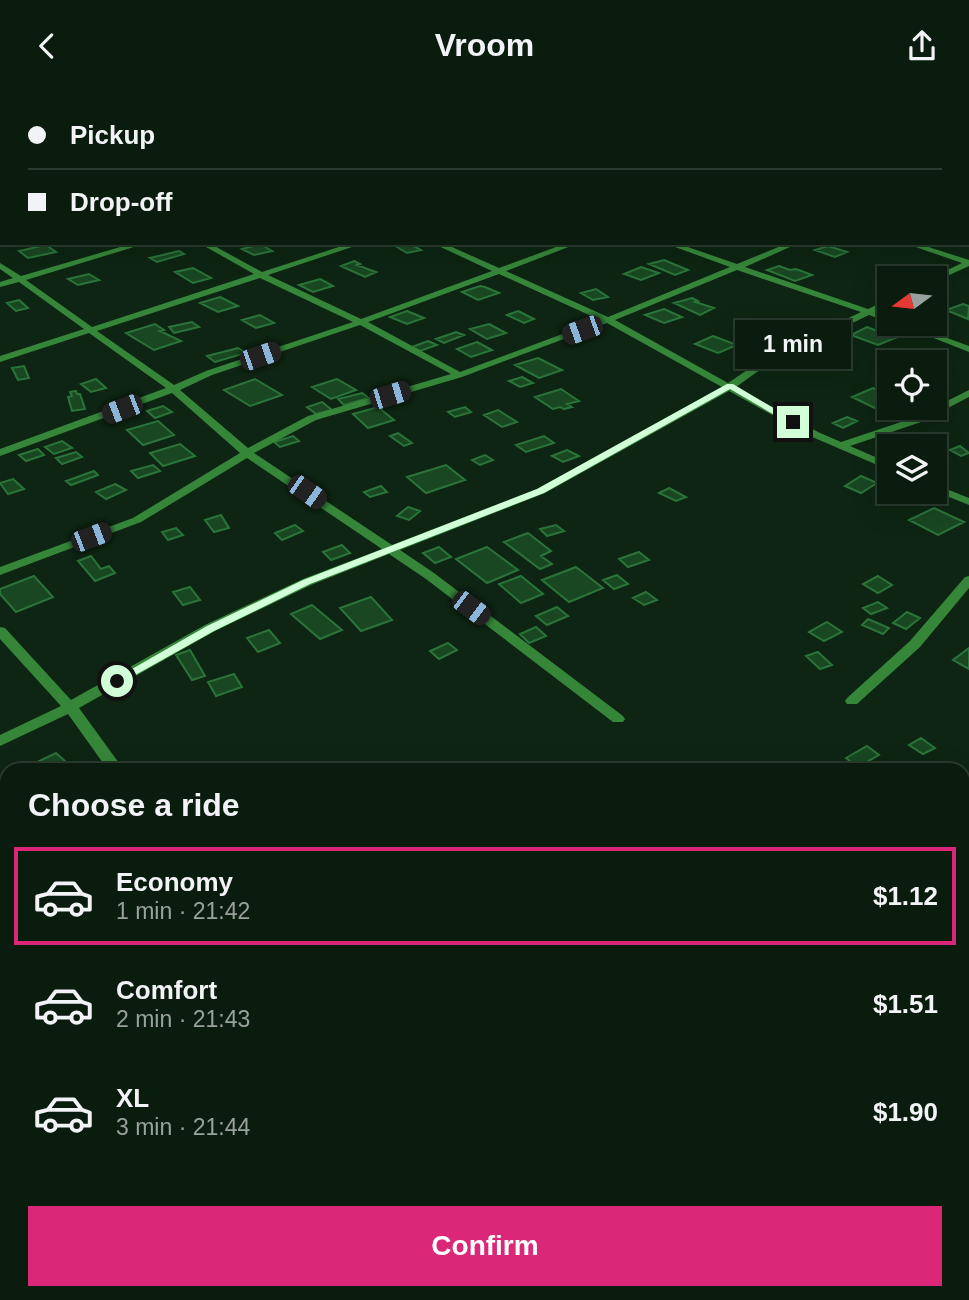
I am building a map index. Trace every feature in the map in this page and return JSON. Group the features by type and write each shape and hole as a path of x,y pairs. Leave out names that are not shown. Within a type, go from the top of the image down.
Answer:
{"street":[{"path":"804,91 853,91"},
{"path":"0,285 135,245"},
{"path":"207,245 459,375"},
{"path":"0,359 354,245"},
{"path":"440,245 608,320 814,434 877,462"},
{"path":"0,453 209,373 360,322 569,245"},
{"path":"674,245 877,315"},
{"path":"0,571 137,520 247,453 312,418 459,375 608,320 790,245"},
{"path":"914,245 969,263"},
{"path":"947,274 969,263"},
{"path":"0,265 173,389 247,453 391,549 618,719"},
{"path":"0,741 69,707 210,628 307,582 541,491 730,386 765,362 877,309"},
{"path":"934,336 969,349"},
{"path":"840,446 917,420 969,393"},
{"path":"947,493 969,502"},
{"path":"852,701 915,644 969,580"},
{"path":"0,631 69,707 111,763"}],"building":[{"path":"46,245 56,252 28,258 19,251"},
{"path":"262,245 272,251 254,255 242,249"},
{"path":"412,245 421,250 407,253 397,247"},
{"path":"828,246 847,252 835,257 815,250"},
{"path":"179,251 184,254 157,262 150,258"},
{"path":"664,260 688,270 675,275 649,264"},
{"path":"354,261 360,264 357,265 376,272 365,277 341,266"},
{"path":"779,266 812,275 795,281 767,270"},
{"path":"641,267 659,273 641,280 624,274"},
{"path":"193,268 211,278 193,283 175,272"},
{"path":"89,274 99,280 78,285 68,279"},
{"path":"320,279 333,286 313,292 299,285"},
{"path":"480,286 499,293 478,300 462,292"},
{"path":"596,289 608,297 593,300 581,293"},
{"path":"220,297 238,306 218,312 200,303"},
{"path":"692,298 698,301 695,302 714,308 700,315 674,303"},
{"path":"19,300 28,308 16,311 7,303"},
{"path":"963,304 969,306 968,319 947,310"},
{"path":"664,309 682,317 664,323 645,315"},
{"path":"407,311 424,318 407,324 390,317"},
{"path":"518,311 534,319 524,323 507,315"},
{"path":"260,315 274,323 256,328 242,320"},
{"path":"192,322 199,327 174,333 169,327"},
{"path":"155,324 164,330 160,331 181,341 154,350 126,333"},
{"path":"489,324 506,333 487,339 470,329"},
{"path":"867,327 877,331 877,336 895,338 878,345 851,335"},
{"path":"456,332 464,335 444,343 436,339"},
{"path":"713,336 737,345 718,353 695,344"},
{"path":"428,341 437,345 420,351 412,347"},
{"path":"477,342 492,350 471,357 457,349"},
{"path":"238,348 246,353 215,362 207,356"},
{"path":"538,358 562,370 539,378 515,365"},
{"path":"24,366 29,378 18,380 12,368"},
{"path":"522,377 533,383 520,387 509,381"},
{"path":"96,379 106,388 91,392 81,384"},
{"path":"255,379 282,395 250,406 224,390"},
{"path":"337,379 356,390 331,399 312,387"},
{"path":"873,388 877,390 877,409 852,397"},
{"path":"561,389 579,401 567,404 572,407 553,409 535,397"},
{"path":"76,391 80,394 85,409 72,411 68,397 72,396 70,392"},
{"path":"362,393 369,398 344,405 338,399"},
{"path":"322,402 332,410 316,414 307,407"},
{"path":"163,406 172,412 155,418 147,411"},
{"path":"378,407 394,420 368,428 353,414"},
{"path":"465,407 471,412 455,417 448,412"},
{"path":"498,410 517,422 502,427 484,415"},
{"path":"847,417 857,421 843,428 833,423"},
{"path":"158,421 174,435 143,445 127,430"},
{"path":"398,433 412,443 404,446 390,436"},
{"path":"293,436 299,441 280,447 274,442"},
{"path":"544,436 554,443 526,452 516,445"},
{"path":"62,441 72,448 54,454 45,447"},
{"path":"180,444 195,456 163,466 150,453"},
{"path":"960,446 969,453 961,456 950,450"},
{"path":"38,449 44,455 26,461 19,455"},
{"path":"567,450 579,456 563,462 552,456"},
{"path":"76,452 82,457 62,464 56,458"},
{"path":"485,455 493,460 480,465 472,460"},
{"path":"153,465 160,471 138,478 131,471"},
{"path":"446,465 465,480 426,493 407,477"},
{"path":"94,471 98,475 71,485 66,481"},
{"path":"861,476 877,483 861,493 845,486"},
{"path":"13,479 24,489 8,494 0,483"},
{"path":"115,484 126,490 106,499 96,492"},
{"path":"381,486 387,492 370,497 364,492"},
{"path":"669,488 686,497 676,501 659,493"},
{"path":"408,507 420,511 409,520 397,516"},
{"path":"934,508 964,522 938,535 909,520"},
{"path":"221,515 229,528 214,532 205,520"},
{"path":"295,525 303,531 282,540 275,533"},
{"path":"556,525 564,531 547,536 540,529"},
{"path":"176,528 183,535 168,540 162,532"},
{"path":"528,533 551,551 541,556 552,564 540,569 504,542"},
{"path":"342,545 350,553 331,560 323,552"},
{"path":"439,547 451,557 435,563 423,553"},
{"path":"487,547 518,570 487,583 456,559"},
{"path":"639,552 649,560 628,567 619,559"},
{"path":"91,556 101,569 109,566 115,573 95,581 78,561"},
{"path":"576,567 603,588 569,602 542,580"},
{"path":"617,575 628,584 614,589 603,580"},
{"path":"34,576 53,597 16,612 0,594 0,589"},
{"path":"521,576 543,594 521,603 499,584"},
{"path":"878,576 892,585 878,593 863,584"},
{"path":"190,587 200,600 183,605 173,592"},
{"path":"646,592 657,600 644,605 633,598"},
{"path":"371,597 392,620 361,631 340,608"},
{"path":"878,602 887,608 871,614 863,608"},
{"path":"312,605 342,630 320,639 291,614"},
{"path":"557,607 568,616 547,625 536,616"},
{"path":"907,612 920,618 906,629 893,623"},
{"path":"868,619 889,628 883,634 862,625"},
{"path":"827,622 842,632 824,641 809,632"},
{"path":"536,627 546,636 529,643 520,634"},
{"path":"269,630 280,643 258,652 247,638"},
{"path":"448,643 457,650 439,659 430,651"},
{"path":"969,648 969,669 953,660"},
{"path":"190,650 205,676 192,680 176,655"},
{"path":"818,652 832,665 820,669 806,656"},
{"path":"234,674 242,687 216,696 208,682"},
{"path":"921,738 935,748 923,754 909,745"},
{"path":"867,746 879,755 865,763 853,763 846,758"},
{"path":"56,753 66,762 64,763 35,763"}],"route":[{"path":"117,681 210,628 307,582 541,491 730,386 793,422"}]}
